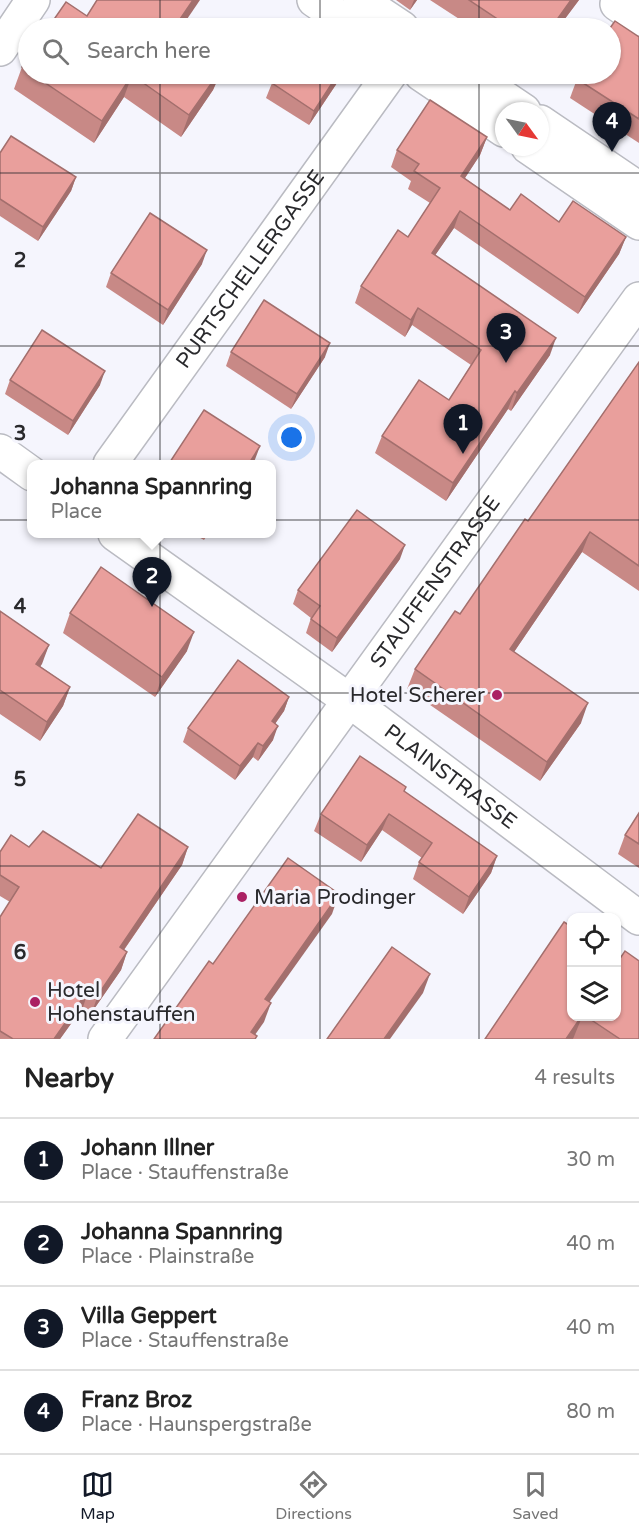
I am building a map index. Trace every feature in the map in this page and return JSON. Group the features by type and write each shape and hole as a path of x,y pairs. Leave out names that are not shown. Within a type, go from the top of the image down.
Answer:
{"street":[{"path":"21,18 33,0"},
{"path":"314,0 340,18"},
{"path":"360,0 387,18"},
{"path":"0,49 18,22"},
{"name":"PURTSCHELLERGASSE","path":"114,460 383,84"},
{"path":"436,84 495,124"},
{"path":"484,84 511,102"},
{"path":"549,128 639,189"},
{"path":"541,156 639,222"},
{"name":"STAUFFENSTRASSE","path":"105,1039 639,299"},
{"name":"PLAINSTRASSE","path":"120,538 350,701 639,918"}],"building":[{"path":"97,0 193,0 181,18 55,18 66,2 87,16"},
{"path":"469,0 571,0 558,18 496,18"},
{"path":"621,25 639,37 639,119 585,84 621,84"},
{"path":"47,84 126,84 102,121"},
{"path":"145,84 211,84 189,115"},
{"path":"274,84 332,84 314,111"},
{"path":"430,100 487,137 461,176 510,210 521,194 559,222 573,201 626,237 585,297 460,211 432,253 556,338 517,393 515,391 453,483 382,436 419,380 449,400 481,350 418,308 411,320 361,286 398,230 408,237 440,188 414,171 419,164 397,150"},
{"path":"11,136 76,177 43,227 0,199 0,153"},
{"path":"150,213 207,250 168,310 111,273"},
{"path":"264,300 330,343 297,394 231,352"},
{"path":"42,330 105,371 73,421 10,380"},
{"path":"639,362 639,566 590,532 510,649 588,703 547,762 415,669 455,611 460,614 525,519 528,521"},
{"path":"204,410 260,446 251,460 171,460"},
{"path":"357,510 405,545 337,638 311,619 320,606 298,590"},
{"path":"101,567 194,632 162,677 70,613"},
{"path":"0,611 49,645 36,664 70,687 47,722 0,690"},
{"path":"238,660 289,697 272,721 278,726 263,746 258,743 240,766 188,728"},
{"path":"360,756 406,787 404,791 497,856 469,897 419,862 432,843 389,814 367,845 321,814"},
{"path":"639,813 639,844 625,835"},
{"path":"138,814 188,847 120,947 127,952 98,995 89,989 54,1039 13,1039 0,1031 0,917 19,887 0,875 0,852 11,835 29,847 43,831 101,868"},
{"path":"288,858 339,894 265,999 271,1003 251,1032 257,1036 255,1039 154,1039 209,961 213,964"},
{"path":"564,922 567,924 567,1021 578,1021 566,1039 485,1039"},
{"path":"392,947 430,974 384,1039 327,1039"},
{"path":"625,951 639,961 639,1039 620,1039 593,1021 621,1021 621,957"}],"place":[{"name":"Franz Broz","path":"612,152"},
{"name":"Villa Geppert","path":"506,363"},
{"name":"Johann Illner","path":"463,454"},
{"name":"Johanna Spannring","path":"152,607"},
{"name":"Hotel Scherer","path":"497,695"},
{"name":"Maria Prodinger","path":"242,897"},
{"name":"Hotel Hohenstauffen","path":"35,1002"}]}
